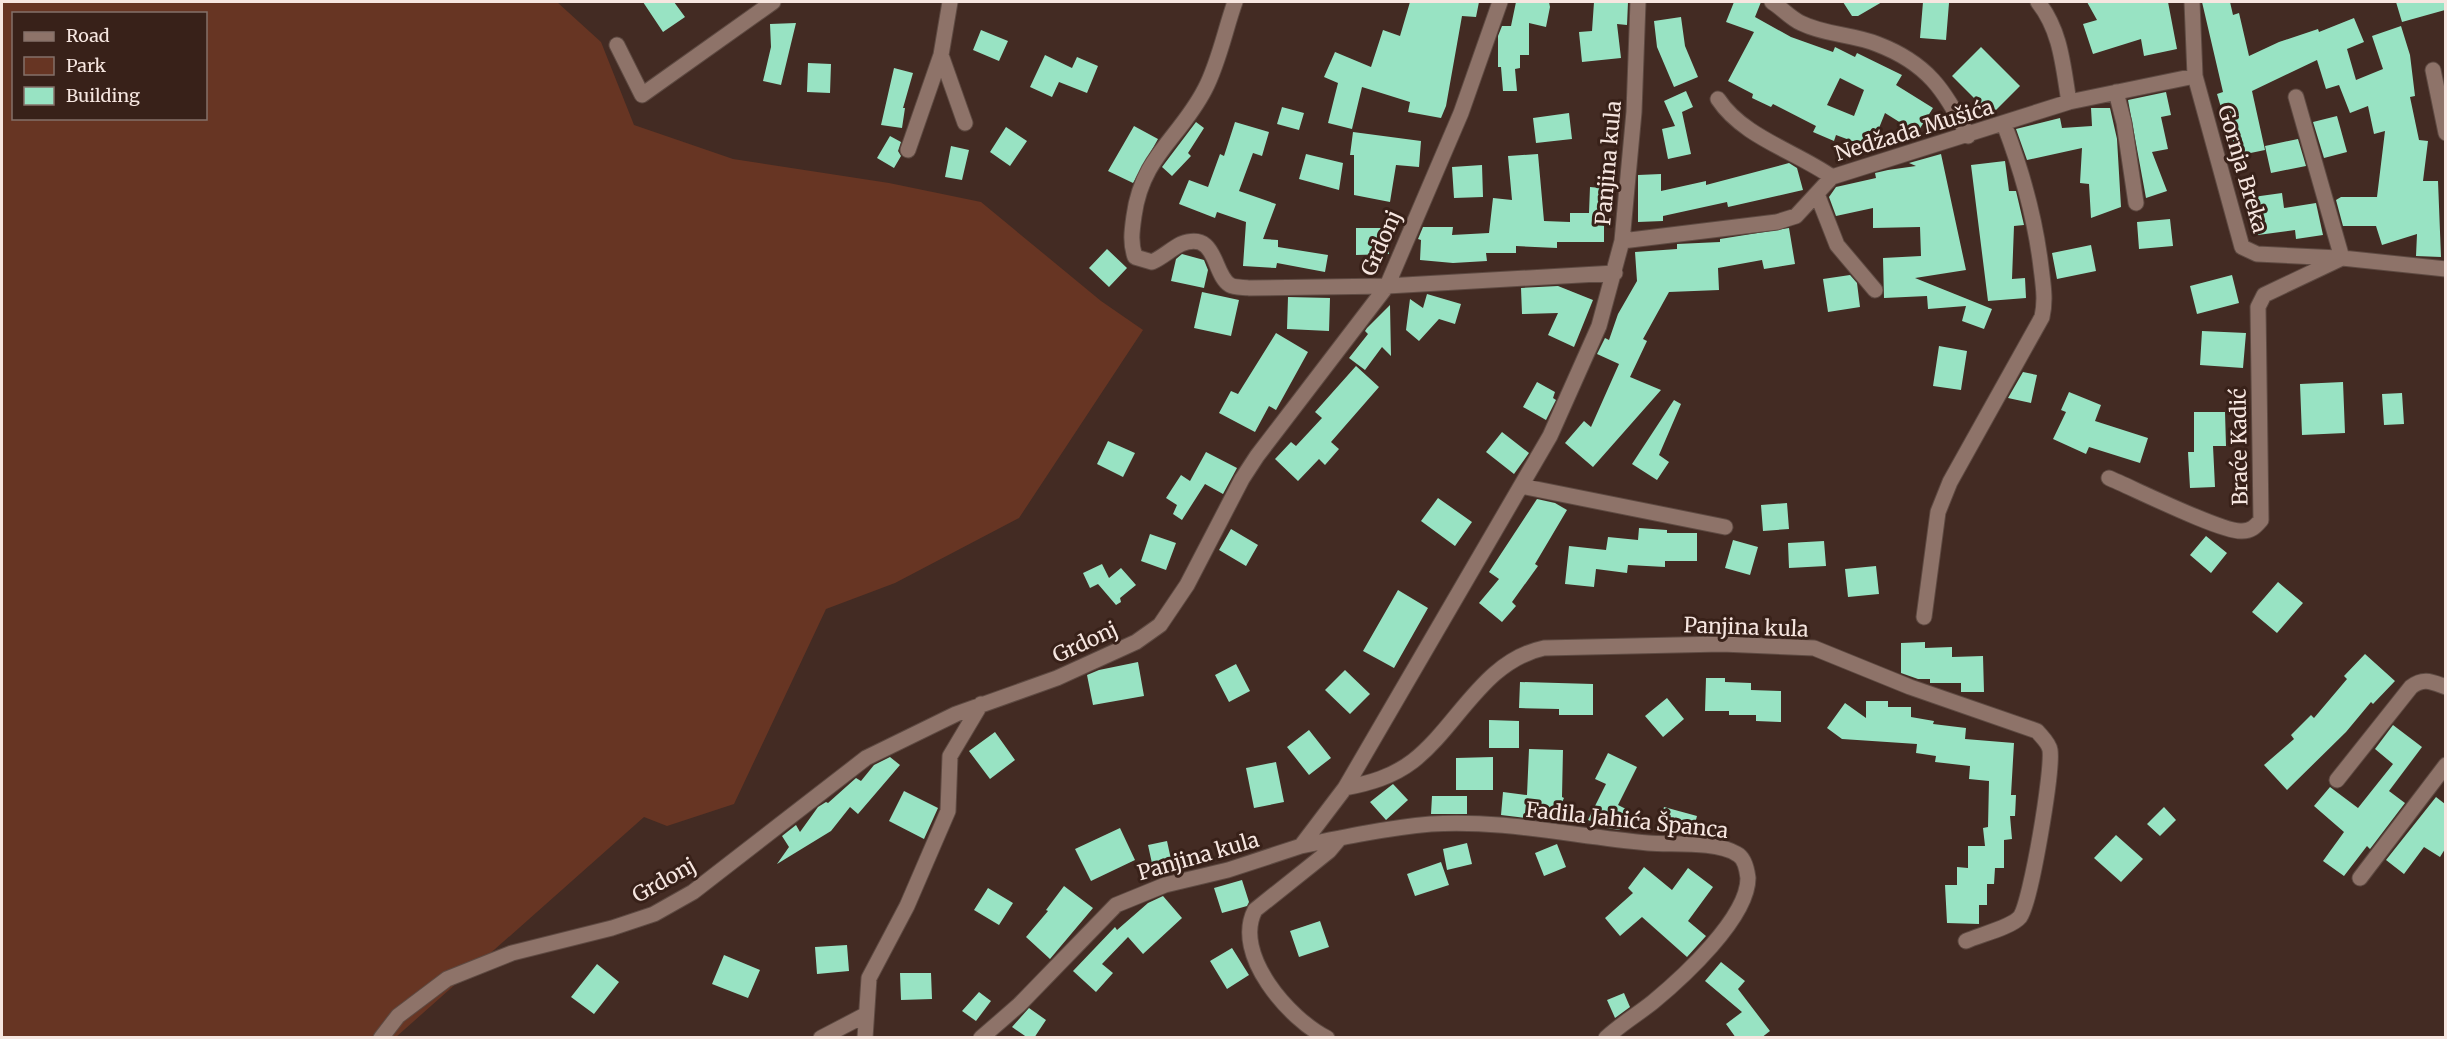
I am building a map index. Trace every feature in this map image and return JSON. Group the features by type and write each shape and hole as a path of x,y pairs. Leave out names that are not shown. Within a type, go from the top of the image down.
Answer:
{"street":[{"path":"617,45 642,95 773,2"},
{"path":"908,150 941,55 950,2"},
{"path":"1235,2 1207,86 1198,103 1158,153 1136,197 1131,241 1135,257 1152,262 1182,244 1194,242 1205,245 1210,250 1224,279 1231,285 1249,288 1387,286 1614,273"},
{"name":"Grdonj","path":"381,1038 398,1017 447,979 512,953 612,928 664,908 693,892 866,758 981,704 1057,678 1136,642 1161,625 1187,585 1242,479 1257,456 1387,286 1461,113 1500,2"},
{"name":"Panjina kula","path":"981,1038 1019,1005 1116,905 1165,885 1228,870 1301,846 1345,788 1550,436 1599,326 1622,241 1634,112 1638,2"},
{"path":"1772,2 1799,22 1824,32 1877,44 1924,69 1939,85 1968,135"},
{"path":"2038,2 2050,17 2060,46 2069,102"},
{"name":"Gornja Breka","path":"2192,2 2195,76 2242,247 2257,254 2342,258"},
{"path":"941,55 965,123"},
{"path":"2433,70 2445,133"},
{"name":"Nedžada Mušića","path":"1622,241 1777,222 1796,216 1832,177 2069,102 2195,76"},
{"path":"2116,92 2124,123 2136,203"},
{"path":"2296,96 2342,258 2445,270"},
{"path":"1718,99 1737,122 1808,160 1832,177"},
{"path":"1924,617 1938,512 1950,482 2042,317 2045,304 2037,233 2027,190 2004,124"},
{"path":"1816,194 1837,245 1875,290"},
{"name":"Braće Kadić","path":"2109,478 2214,524 2240,532 2253,529 2261,520 2258,307 2264,295 2342,258"},
{"path":"1521,486 1725,526"},
{"name":"Panjina kula","path":"1345,788 1374,782 1414,760 1478,690 1506,664 1524,653 1544,648 1711,645 1814,648 1910,687 2037,731 2050,747 2050,768 2038,853 2022,913 2015,922 1966,940"},
{"path":"2337,780 2411,687 2419,681 2428,680 2445,687"},
{"path":"865,1038 869,978 907,906 948,811 950,756 981,704"},
{"path":"2360,878 2445,765"},
{"name":"Fadila Jahića Španca","path":"1301,846 1432,824 1490,826 1647,843 1722,848 1740,855 1746,867 1746,889 1725,927 1682,975 1653,1002 1606,1038"},
{"path":"1327,1038 1295,1017 1269,983 1251,954 1248,922 1255,910 1323,857 1340,838"},
{"path":"821,1038 865,1015"},
{"path":"393,1038 398,1017"}],"green space":[{"path":"2,2 557,2 601,42 634,125 733,159 889,183 981,202 1101,301 1143,330 1019,518 895,583 826,609 734,804 667,826 644,817 396,1037 2,1038"}],"building":[{"path":"643,2 674,2 685,17 663,32"},
{"path":"1410,2 1479,2 1476,17 1462,16 1446,106 1441,118 1408,112 1410,102 1362,87 1352,129 1328,123 1338,83 1324,77 1335,52 1371,67 1383,30 1400,36"},
{"path":"1516,2 1549,2 1550,7 1546,27 1529,23 1529,55 1520,55 1520,68 1515,69 1517,91 1503,91 1501,67 1498,67 1498,36 1502,26 1511,26"},
{"path":"1594,2 1628,2 1627,25 1617,24 1621,58 1582,62 1579,32 1592,31"},
{"path":"1734,2 1761,2 1755,17 1791,37 1833,52 1835,47 1855,57 1857,53 1902,75 1896,85 1933,108 1917,133 1885,113 1871,148 1836,135 1834,141 1813,132 1816,126 1773,104 1771,107 1752,98 1753,94 1728,81 1754,32 1726,22","holes":["1840,78 1864,90 1854,116 1827,105"]},
{"path":"1843,2 1882,2 1858,16 1852,16"},
{"path":"1923,2 1949,3 1946,40 1920,38"},
{"path":"2087,2 2168,2 2177,49 2144,56 2141,39 2093,54 2083,24 2097,20"},
{"path":"2202,2 2230,2 2233,15 2239,13 2249,56 2279,42 2318,29 2319,32 2354,18 2364,42 2347,49 2356,80 2383,69 2372,36 2401,26 2410,55 2415,96 2410,97 2419,140 2428,141 2423,181 2438,181 2441,257 2416,256 2417,234 2382,245 2376,226 2343,226 2336,200 2341,197 2377,197 2385,131 2374,134 2368,106 2350,113 2339,85 2326,89 2317,60 2252,91 2265,150 2236,156 2229,120 2225,121 2217,94 2223,92"},
{"path":"2396,2 2445,2 2445,10 2402,22"},
{"path":"1681,17 1685,46 1698,77 1674,87 1657,47 1654,21"},
{"path":"796,23 781,85 763,81 771,47 770,24"},
{"path":"981,30 1008,41 999,61 973,50"},
{"path":"1981,47 2020,86 1991,115 1952,76"},
{"path":"1045,55 1072,68 1077,57 1098,66 1087,93 1059,82 1052,97 1030,87"},
{"path":"808,63 831,64 830,93 807,92"},
{"path":"894,68 913,73 903,108 905,108 902,128 881,125"},
{"path":"1686,91 1693,107 1682,112 1691,154 1668,159 1662,129 1675,126 1664,101"},
{"path":"2166,92 2171,115 2161,117 2168,149 2152,152 2167,191 2146,198 2128,100"},
{"path":"1282,107 1304,113 1299,130 1277,124"},
{"path":"2091,108 2110,108 2117,139 2121,207 2091,218 2089,184 2080,183 2082,148 2027,160 2016,129 2060,118 2062,128 2092,126"},
{"path":"1569,113 1572,139 1536,143 1533,118"},
{"path":"2337,116 2347,152 2324,158 2313,122"},
{"path":"1196,122 1204,128 1188,153 1191,156 1172,176 1162,167"},
{"path":"1235,122 1269,132 1262,156 1253,153 1239,191 1276,204 1263,239 1278,240 1278,247 1328,255 1325,272 1277,263 1276,268 1243,266 1246,222 1217,212 1215,218 1179,204 1189,180 1208,187 1220,154 1224,156"},
{"path":"1134,126 1158,139 1133,183 1108,171"},
{"path":"1006,127 1027,141 1010,166 990,152"},
{"path":"1353,132 1421,141 1419,167 1396,165 1390,202 1354,195 1354,155 1350,155"},
{"path":"890,136 901,142 898,151 901,156 894,168 877,158"},
{"path":"2298,139 2306,166 2271,173 2265,146"},
{"path":"951,146 969,150 962,180 945,177"},
{"path":"1306,154 1343,163 1339,190 1299,179"},
{"path":"1538,154 1544,221 1570,222 1570,213 1589,213 1590,187 1612,189 1611,212 1604,211 1604,242 1557,242 1557,248 1516,246 1516,253 1486,253 1487,261 1453,263 1420,260 1421,240 1418,239 1423,227 1453,227 1452,235 1489,233 1493,198 1512,200 1508,156"},
{"path":"1941,154 1966,270 1915,278 1992,309 1984,329 1962,321 1966,306 1928,309 1927,296 1884,298 1883,258 1921,256 1920,227 1873,228 1873,208 1836,216 1829,197 1836,187 1876,178 1875,173 1916,166 1909,163"},
{"path":"2005,161 2009,191 2016,191 2024,225 2014,226 2012,279 2025,278 2026,298 1988,301 1971,165"},
{"path":"1789,163 1797,168 1803,190 1728,207 1727,202 1663,216 1663,221 1638,222 1638,175 1661,174 1661,191 1706,181 1706,185"},
{"path":"1482,165 1483,197 1454,198 1452,167"},
{"path":"2282,193 2284,208 2316,203 2323,235 2296,239 2295,230 2258,235 2253,197"},
{"path":"2170,219 2173,246 2139,249 2137,222"},
{"path":"1356,228 1389,228 1389,254 1356,255"},
{"path":"1789,228 1795,264 1764,269 1762,260 1718,268 1719,290 1669,292 1643,339 1647,341 1630,377 1661,390 1593,467 1565,443 1584,421 1591,427 1619,364 1597,354 1605,338 1609,340 1618,314 1637,281 1635,252 1677,249 1677,244 1720,242 1720,239"},
{"path":"2091,245 2096,271 2057,279 2052,253"},
{"path":"1107,249 1127,268 1109,287 1089,268"},
{"path":"1182,254 1204,260 1208,270 1204,288 1171,281 1176,259"},
{"path":"1850,275 1857,283 1860,307 1828,312 1823,279"},
{"path":"2232,275 2239,303 2197,314 2190,286"},
{"path":"1558,286 1593,300 1574,347 1548,335 1558,313 1522,314 1521,288"},
{"path":"1202,292 1239,300 1231,336 1194,328"},
{"path":"1427,294 1461,304 1455,324 1439,319 1419,341 1406,330 1410,299 1423,308"},
{"path":"1288,297 1330,298 1329,331 1287,329"},
{"path":"1390,305 1391,356 1382,347 1365,370 1349,358 1368,334 1365,331 1367,328"},
{"path":"2202,331 2246,333 2243,368 2200,365"},
{"path":"1276,333 1308,352 1276,410 1269,406 1255,432 1219,413 1231,391 1238,394"},
{"path":"1939,346 1967,351 1961,390 1933,386"},
{"path":"1356,366 1379,387 1331,442 1339,449 1325,465 1319,459 1298,481 1275,459 1291,442 1296,446 1322,418 1315,412"},
{"path":"2023,372 2037,375 2031,403 2008,398"},
{"path":"1537,382 1555,392 1553,398 1556,400 1546,420 1523,407"},
{"path":"2343,382 2345,433 2302,435 2300,384"},
{"path":"2069,392 2101,405 2095,421 2148,438 2140,463 2089,447 2086,454 2053,439 2066,412 2061,410"},
{"path":"2402,393 2404,424 2384,425 2382,394"},
{"path":"1674,400 1681,404 1659,455 1669,462 1657,480 1632,464"},
{"path":"2194,412 2225,412 2226,446 2213,446 2215,487 2190,488 2188,452 2194,452"},
{"path":"1502,432 1529,453 1514,474 1486,452"},
{"path":"1108,441 1135,453 1123,477 1097,464"},
{"path":"1206,452 1237,468 1223,494 1205,484 1182,520 1173,514 1177,505 1166,498 1181,475 1190,481"},
{"path":"1438,498 1472,522 1455,546 1421,521"},
{"path":"1537,499 1555,503 1567,510 1535,564 1538,566 1512,602 1516,606 1502,622 1479,603 1499,579 1489,572"},
{"path":"1787,503 1789,529 1763,531 1761,505"},
{"path":"1639,528 1667,530 1667,533 1697,533 1697,561 1665,561 1665,567 1628,565 1627,573 1596,569 1594,587 1565,584 1569,546 1606,550 1608,537 1638,540"},
{"path":"1231,529 1258,545 1246,566 1219,550"},
{"path":"1150,534 1176,543 1166,570 1141,561"},
{"path":"2206,536 2227,553 2211,573 2190,555"},
{"path":"1733,540 1758,547 1750,575 1725,568"},
{"path":"1824,541 1826,566 1789,568 1788,543"},
{"path":"1102,564 1109,578 1121,568 1136,585 1120,598 1121,602 1116,605 1098,584 1090,588 1083,573"},
{"path":"1876,566 1879,594 1848,597 1845,569"},
{"path":"2278,582 2303,603 2277,633 2252,612"},
{"path":"1398,590 1428,608 1394,668 1363,651"},
{"path":"1925,642 1925,648 1952,647 1952,657 1983,656 1984,692 1961,692 1961,683 1930,683 1930,679 1918,679 1901,673 1901,643"},
{"path":"2365,654 2395,681 2373,704 2371,702 2346,732 2287,790 2264,765 2294,739 2291,735 2311,715 2314,718 2347,679 2344,676"},
{"path":"1138,662 1144,696 1093,705 1087,675 1099,670"},
{"path":"1236,664 1250,691 1229,702 1215,675"},
{"path":"1345,670 1370,694 1350,714 1325,690"},
{"path":"1706,678 1725,678 1725,682 1751,683 1751,690 1781,691 1781,722 1756,721 1756,715 1729,715 1729,711 1705,711"},
{"path":"1520,682 1593,684 1593,715 1559,715 1559,709 1519,708"},
{"path":"1667,698 1684,719 1663,737 1645,716"},
{"path":"1866,701 1888,701 1888,707 1911,707 1911,717 1934,721 1933,724 1966,728 1965,739 2014,743 2011,795 2016,795 2015,816 2010,816 2012,839 2004,840 2004,868 1995,868 1994,884 1987,884 1987,905 1979,905 1979,924 1947,923 1945,885 1957,885 1957,867 1968,868 1968,846 1985,846 1983,828 1988,827 1989,781 1969,779 1970,766 1935,762 1936,756 1916,753 1917,744 1842,739 1827,728 1845,703 1866,718"},
{"path":"1489,720 1519,721 1519,748 1489,748"},
{"path":"2393,725 2422,747 2389,791 2405,803 2370,849 2367,846 2344,876 2323,861 2344,832 2314,806 2330,787 2358,808 2393,764 2375,749"},
{"path":"1309,730 1331,758 1309,775 1287,747"},
{"path":"995,732 1015,760 990,779 969,751"},
{"path":"1529,749 1563,750 1562,797 1564,798 1553,821 1527,814 1527,818 1501,815 1503,792 1527,795"},
{"path":"1608,753 1637,767 1618,805 1630,811 1620,830 1606,828 1588,820 1606,784 1595,779"},
{"path":"890,757 900,765 858,814 850,807 831,831 777,864 789,847 782,836 796,825 800,832 818,807 828,803 856,778 861,781 874,765"},
{"path":"1493,757 1493,790 1456,790 1456,758"},
{"path":"1276,762 1284,802 1254,808 1246,768"},
{"path":"1393,784 1408,800 1386,820 1370,802"},
{"path":"904,791 938,808 924,839 889,821"},
{"path":"1432,796 1467,796 1467,814 1431,814"},
{"path":"2436,797 2445,804 2445,849 2440,857 2424,847 2404,874 2386,860"},
{"path":"1664,807 1697,816 1692,835 1657,832"},
{"path":"2164,807 2176,820 2160,836 2147,824"},
{"path":"1120,828 1135,860 1091,881 1075,849"},
{"path":"2116,835 2143,859 2121,882 2094,858"},
{"path":"1167,841 1172,864 1153,868 1148,845"},
{"path":"1467,843 1472,864 1447,870 1443,849"},
{"path":"1557,844 1566,867 1544,876 1535,853"},
{"path":"1441,862 1449,885 1415,896 1407,874"},
{"path":"1644,867 1672,890 1688,868 1713,887 1688,921 1706,936 1687,957 1642,917 1620,936 1605,918 1633,893 1628,888"},
{"path":"1242,880 1249,902 1247,906 1222,913 1214,888"},
{"path":"1064,886 1093,908 1050,959 1026,937 1048,911 1046,910"},
{"path":"988,888 1013,903 999,925 974,910"},
{"path":"1163,896 1182,918 1143,954 1128,937 1102,964 1113,973 1096,992 1073,971 1115,927 1117,930 1148,903"},
{"path":"1320,921 1329,947 1299,957 1290,931"},
{"path":"847,945 849,971 817,974 815,947"},
{"path":"1232,948 1249,975 1227,989 1210,961"},
{"path":"724,955 760,970 748,998 712,984"},
{"path":"1721,962 1745,981 1738,989 1770,1031 1761,1038 1736,1038 1726,1024 1742,1012 1705,981"},
{"path":"597,964 619,982 594,1014 571,997"},
{"path":"900,973 931,973 932,999 901,1000"},
{"path":"979,992 991,1001 976,1021 962,1011"},
{"path":"1624,993 1630,1007 1615,1018 1607,1000"},
{"path":"1029,1008 1046,1020 1034,1038 1028,1038 1012,1027"}]}
